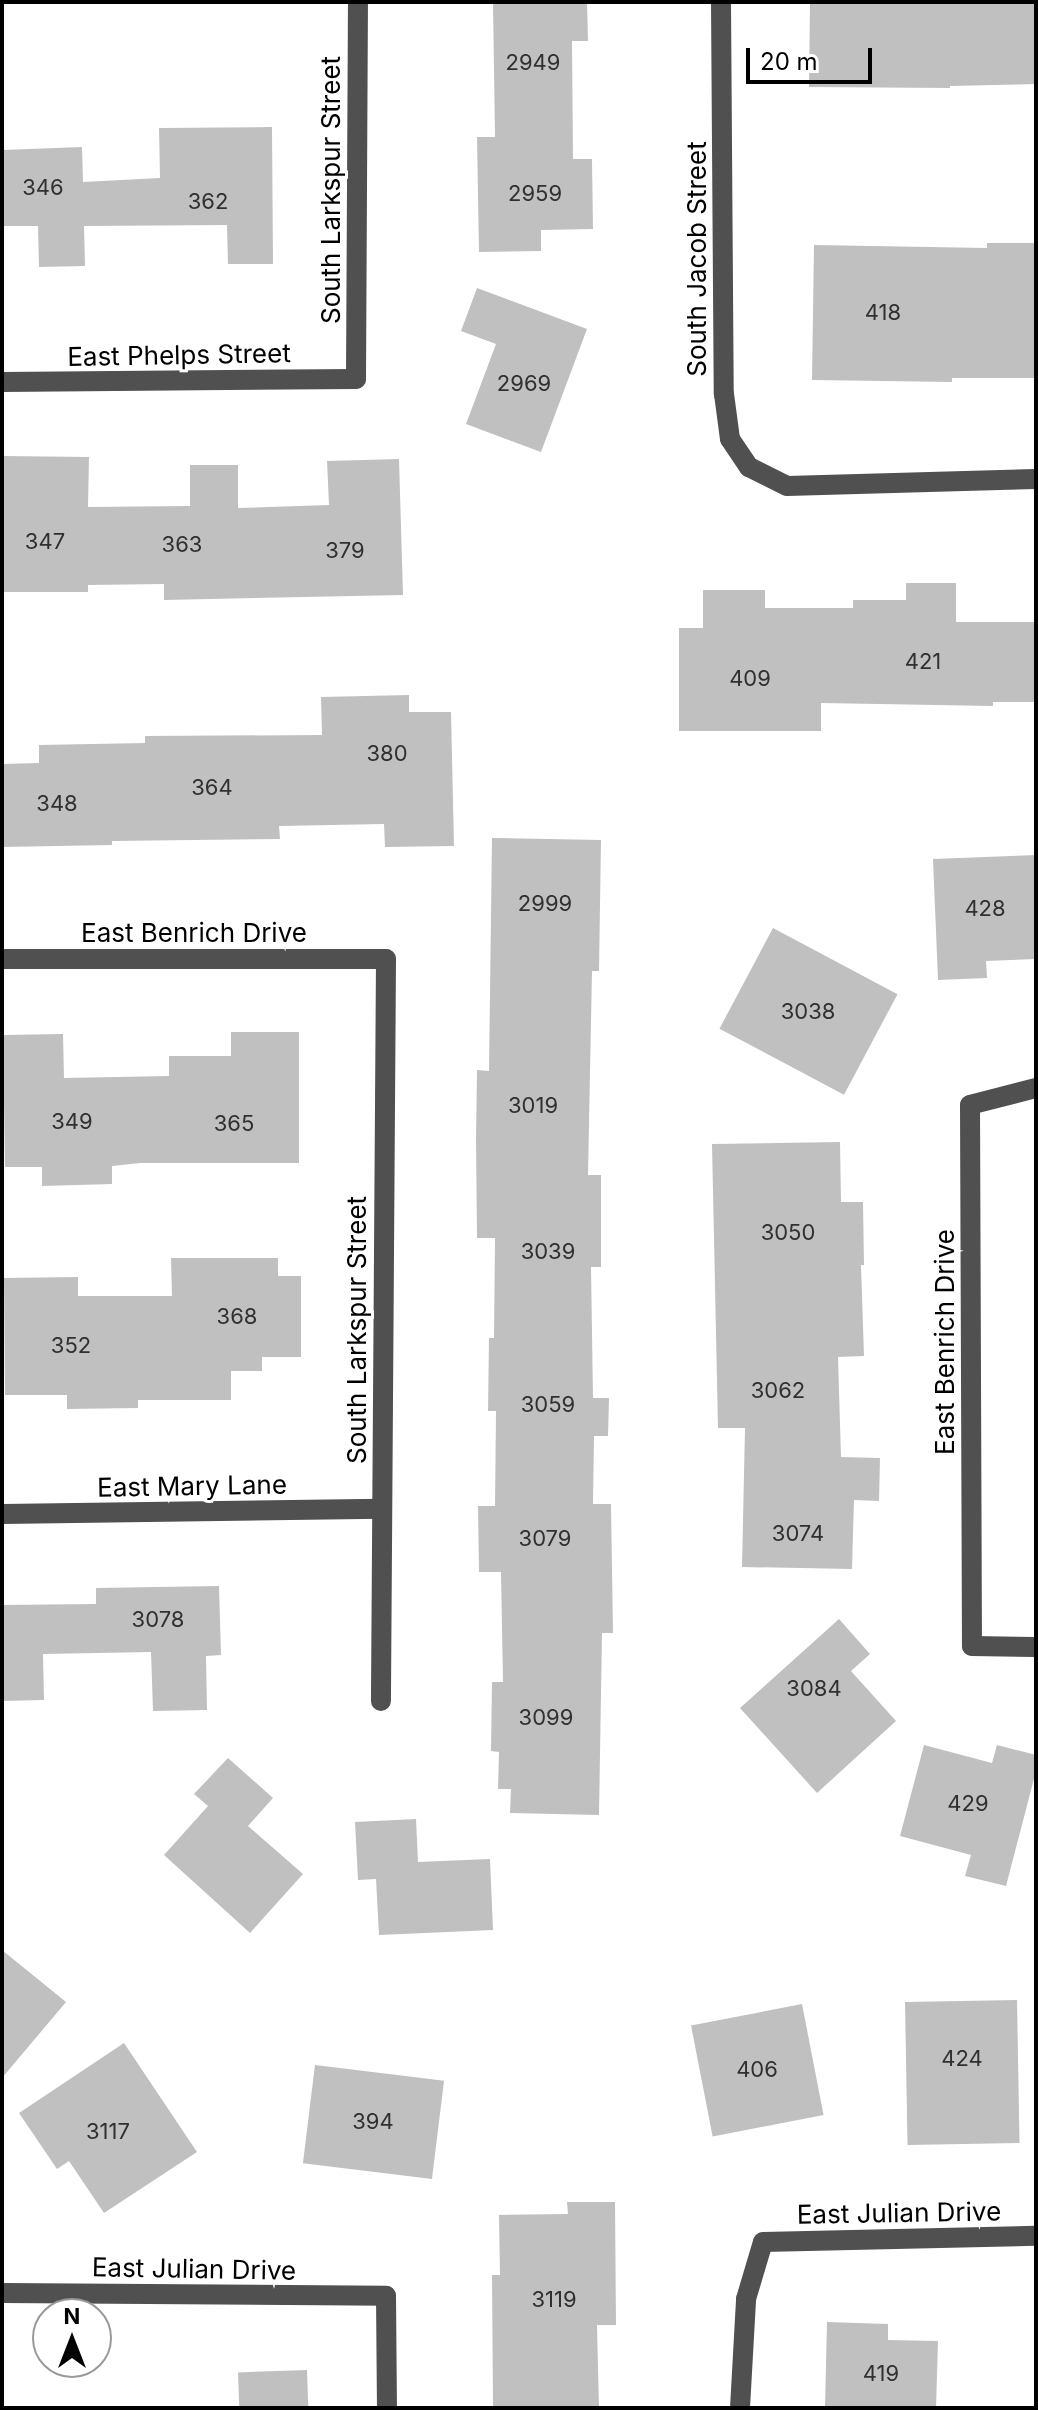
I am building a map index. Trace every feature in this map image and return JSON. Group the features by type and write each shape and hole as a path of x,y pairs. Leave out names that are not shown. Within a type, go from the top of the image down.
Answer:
{"street":[{"name":"South Larkspur Street","path":"356,379 358,2"},
{"name":"South Jacob Street","path":"721,2 724,394 730,439 749,467 787,486 1036,479"},
{"name":"East Phelps Street","path":"2,382 356,379"},
{"name":"East Benrich Drive","path":"2,959 386,959"},
{"name":"South Larkspur Street","path":"381,1701 386,959"},
{"name":"East Benrich Drive","path":"1036,1088 970,1105 972,1646 1036,1647"},
{"name":"East Mary Lane","path":"2,1514 382,1509"},
{"name":"East Julian Drive","path":"740,2408 746,2299 763,2242 1036,2236"},
{"name":"East Julian Drive","path":"2,2293 386,2296 387,2408"}],"building":[{"path":"493,2 587,2 588,41 572,41 573,159 592,159 593,229 541,230 541,251 479,252 477,137 495,137"},
{"path":"810,2 1036,2 1036,84 950,88 809,87"},
{"path":"272,127 273,264 228,264 227,225 84,226 85,266 39,267 38,226 2,226 2,150 82,147 83,182 160,178 159,128"},
{"path":"987,243 1036,243 1036,378 952,378 952,382 812,380 814,245 987,248"},
{"path":"477,288 587,329 541,452 466,424 496,344 461,331"},
{"path":"2,456 89,457 88,507 190,506 190,465 238,465 238,508 329,505 327,461 399,459 403,595 164,600 164,584 88,585 88,592 2,592"},
{"path":"906,583 956,583 956,622 1036,622 1036,702 993,702 993,706 821,703 821,731 679,731 679,628 703,628 703,590 765,590 765,608 853,608 853,600 906,600"},
{"path":"409,695 409,712 451,712 454,846 385,847 384,824 279,826 280,839 112,841 112,845 2,847 2,764 39,763 39,745 145,743 145,736 322,735 321,697"},
{"path":"492,838 601,840 599,971 592,971 588,1175 601,1175 601,1267 591,1267 593,1398 609,1398 608,1436 594,1436 593,1504 611,1504 613,1633 602,1633 599,1815 510,1813 511,1789 498,1789 499,1752 491,1751 492,1682 503,1682 501,1572 479,1572 478,1506 495,1506 496,1411 488,1411 489,1338 494,1338 495,1238 477,1238 476,1140 477,1070 489,1071"},
{"path":"1036,855 1036,959 986,961 987,978 938,980 933,859"},
{"path":"773,928 897,994 844,1095 719,1029"},
{"path":"231,1032 299,1032 299,1163 140,1163 112,1166 112,1184 42,1186 42,1167 5,1167 3,1035 63,1034 64,1078 169,1076 169,1056 231,1056"},
{"path":"840,1142 841,1202 863,1202 864,1265 861,1265 864,1356 838,1357 841,1457 880,1458 879,1501 854,1500 852,1569 742,1567 745,1428 718,1428 712,1144"},
{"path":"171,1258 278,1258 278,1276 301,1276 301,1357 262,1357 262,1371 231,1371 231,1400 138,1400 138,1408 67,1409 67,1395 5,1395 4,1278 78,1277 78,1296 172,1296"},
{"path":"219,1586 221,1655 206,1656 207,1710 153,1711 151,1652 43,1654 44,1700 2,1701 2,1605 96,1604 96,1588"},
{"path":"839,1619 870,1654 851,1671 896,1721 817,1793 740,1708"},
{"path":"924,1745 992,1763 997,1745 1036,1755 1036,1771 1006,1886 965,1876 971,1855 900,1836"},
{"path":"228,1758 273,1798 248,1826 303,1874 250,1933 164,1855 208,1806 194,1794"},
{"path":"416,1819 418,1862 490,1859 493,1930 379,1935 376,1879 358,1880 355,1822"},
{"path":"2,1950 66,2002 2,2078"},
{"path":"1017,2000 1019,2143 908,2145 905,2002"},
{"path":"802,2004 824,2115 713,2136 691,2026"},
{"path":"124,2043 197,2152 104,2213 69,2161 57,2169 19,2113"},
{"path":"315,2065 444,2081 432,2179 303,2163"},
{"path":"567,2202 615,2202 616,2325 597,2325 599,2408 493,2408 492,2275 500,2275 499,2215 568,2214"},
{"path":"827,2322 888,2324 888,2340 938,2341 936,2408 825,2408"},
{"path":"307,2370 308,2408 239,2408 238,2372"}]}
